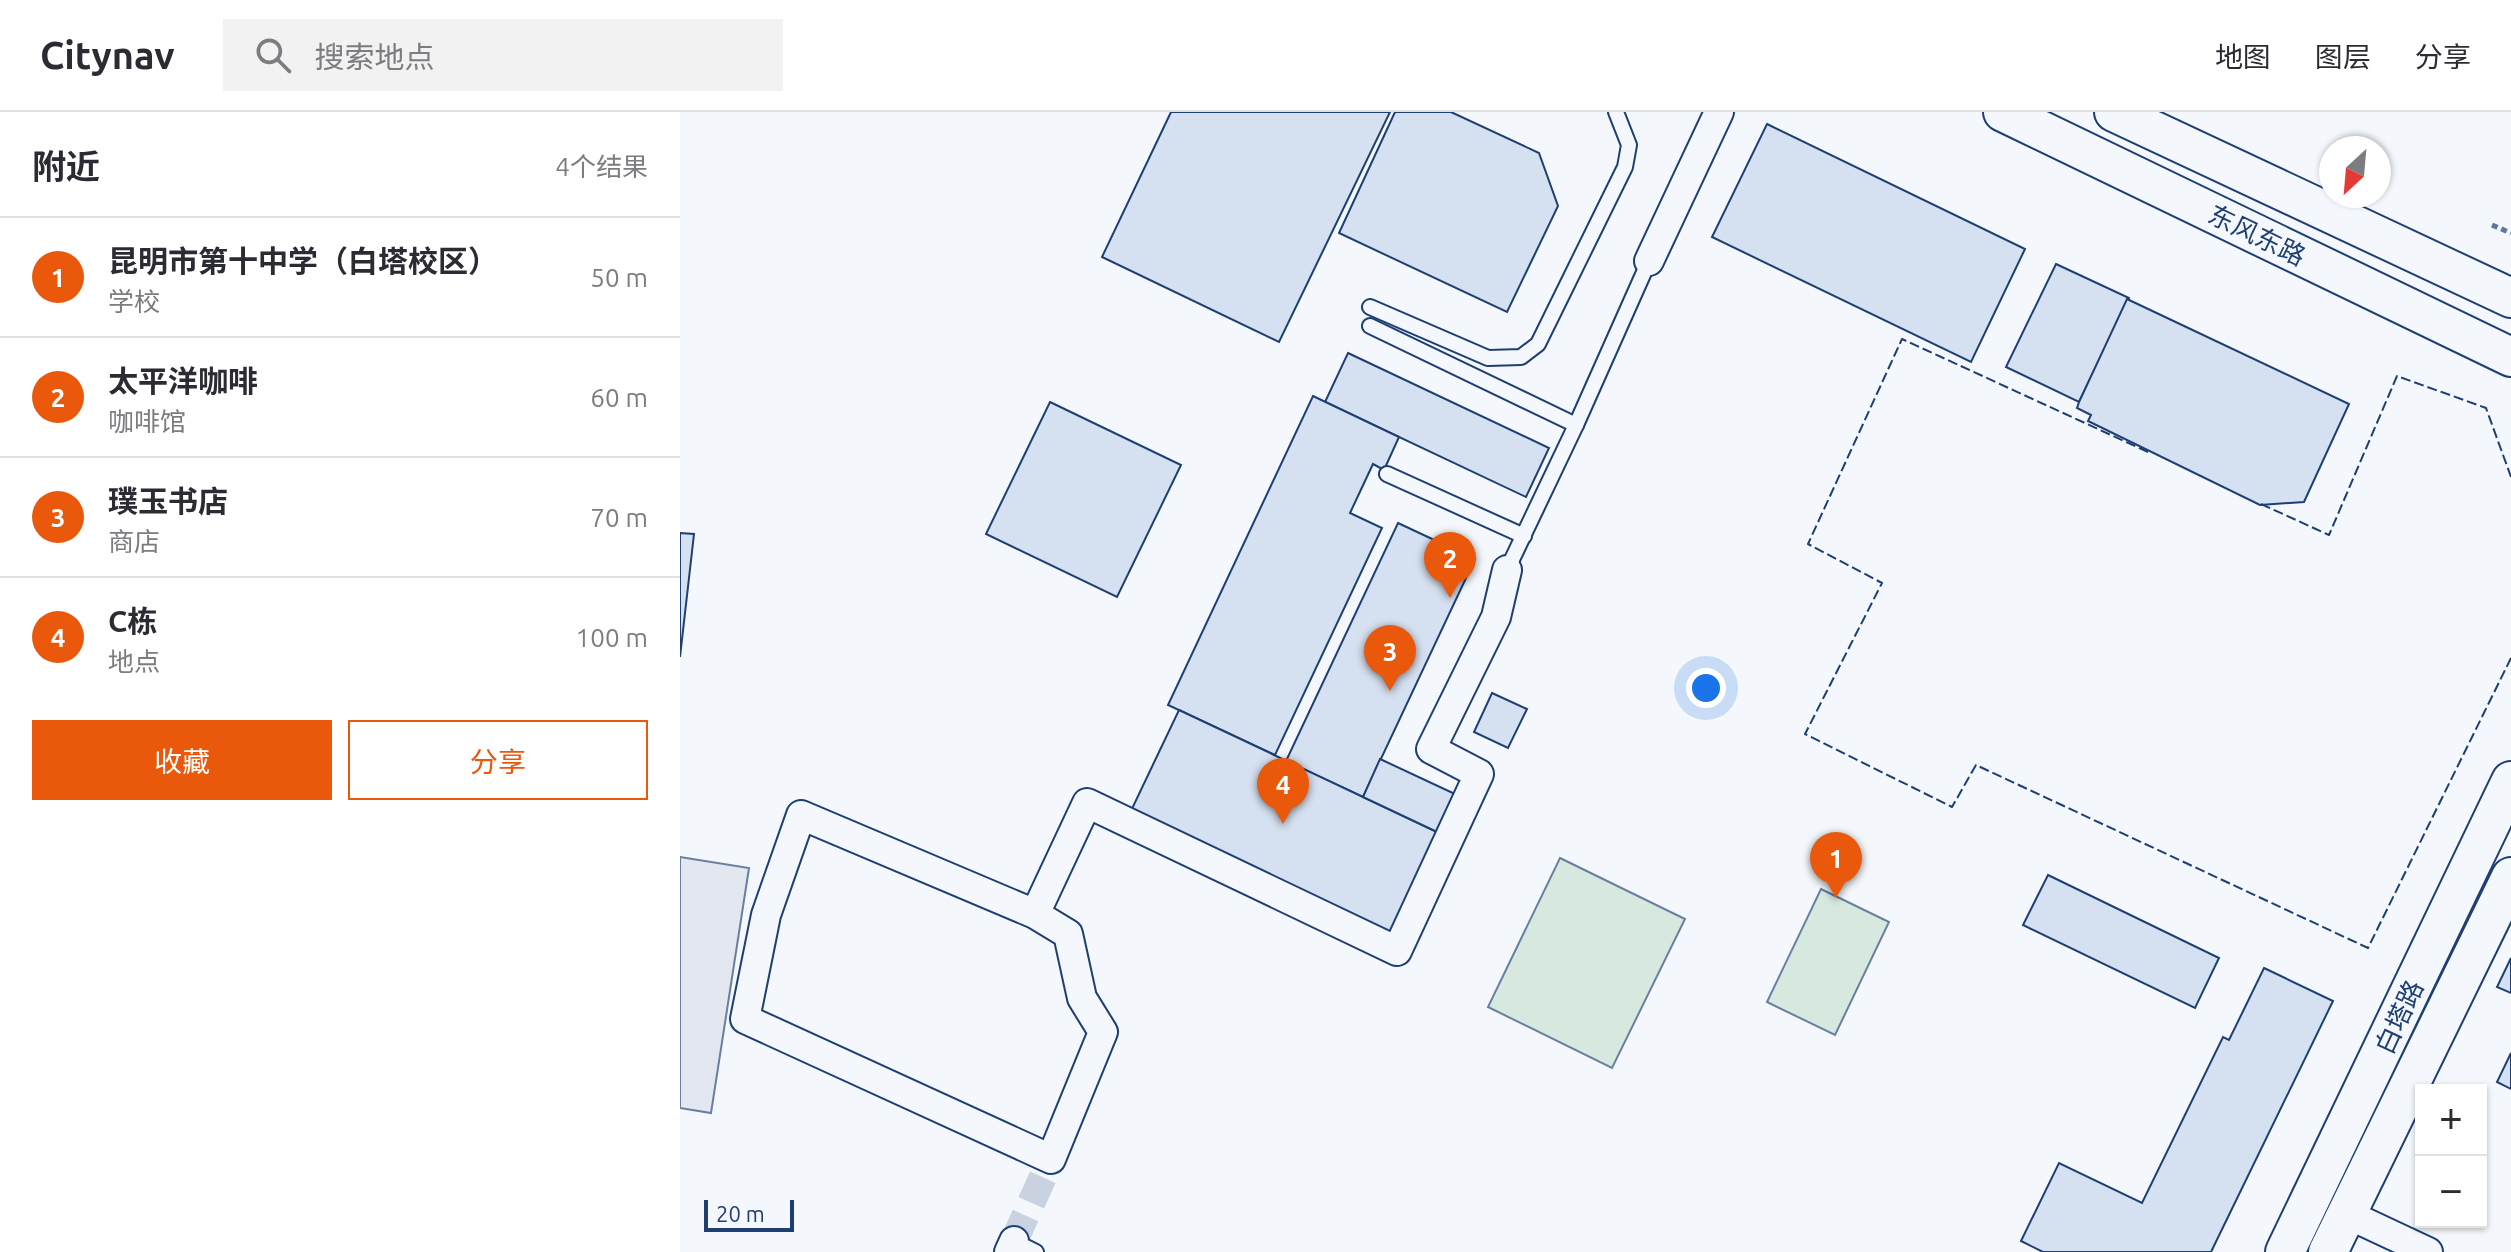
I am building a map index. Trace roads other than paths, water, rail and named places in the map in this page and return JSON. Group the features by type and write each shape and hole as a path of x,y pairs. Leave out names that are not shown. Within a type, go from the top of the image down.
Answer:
{"main road":[{"name":"东风东路","path":"2003,112 2511,357"},
{"name":"东风东路","path":"2114,112 2511,298"},
{"name":"白塔路","path":"2285,1252 2511,781"},
{"name":"白塔路","path":"2328,1252 2511,877"}],"street":[{"path":"1649,261 1719,112"},
{"path":"1035,914 1087,803 1397,951 1479,774 1431,749 1496,617 1507,570"},
{"path":"801,815 1035,914 1068,934 1082,998 1103,1032 1051,1159 745,1019 766,915 801,815"},
{"path":"2347,1214 2428,1252"}],"lane":[{"path":"1370,307 1488,358 1521,357 1538,344 1625,167 1629,145 1616,112"},
{"path":"1507,570 1649,261"},
{"path":"1370,326 1576,425"},
{"path":"1387,474 1524,536"}],"tunnel":[{"path":"1014,1241 1051,1159"}],"place":[{"name":"太平洋咖啡","path":"1450,598"},
{"name":"璞玉书店","path":"1390,691"},
{"name":"C栋","path":"1283,824"},
{"name":"昆明市第十中学（白塔校区）","path":"1836,898"}]}
